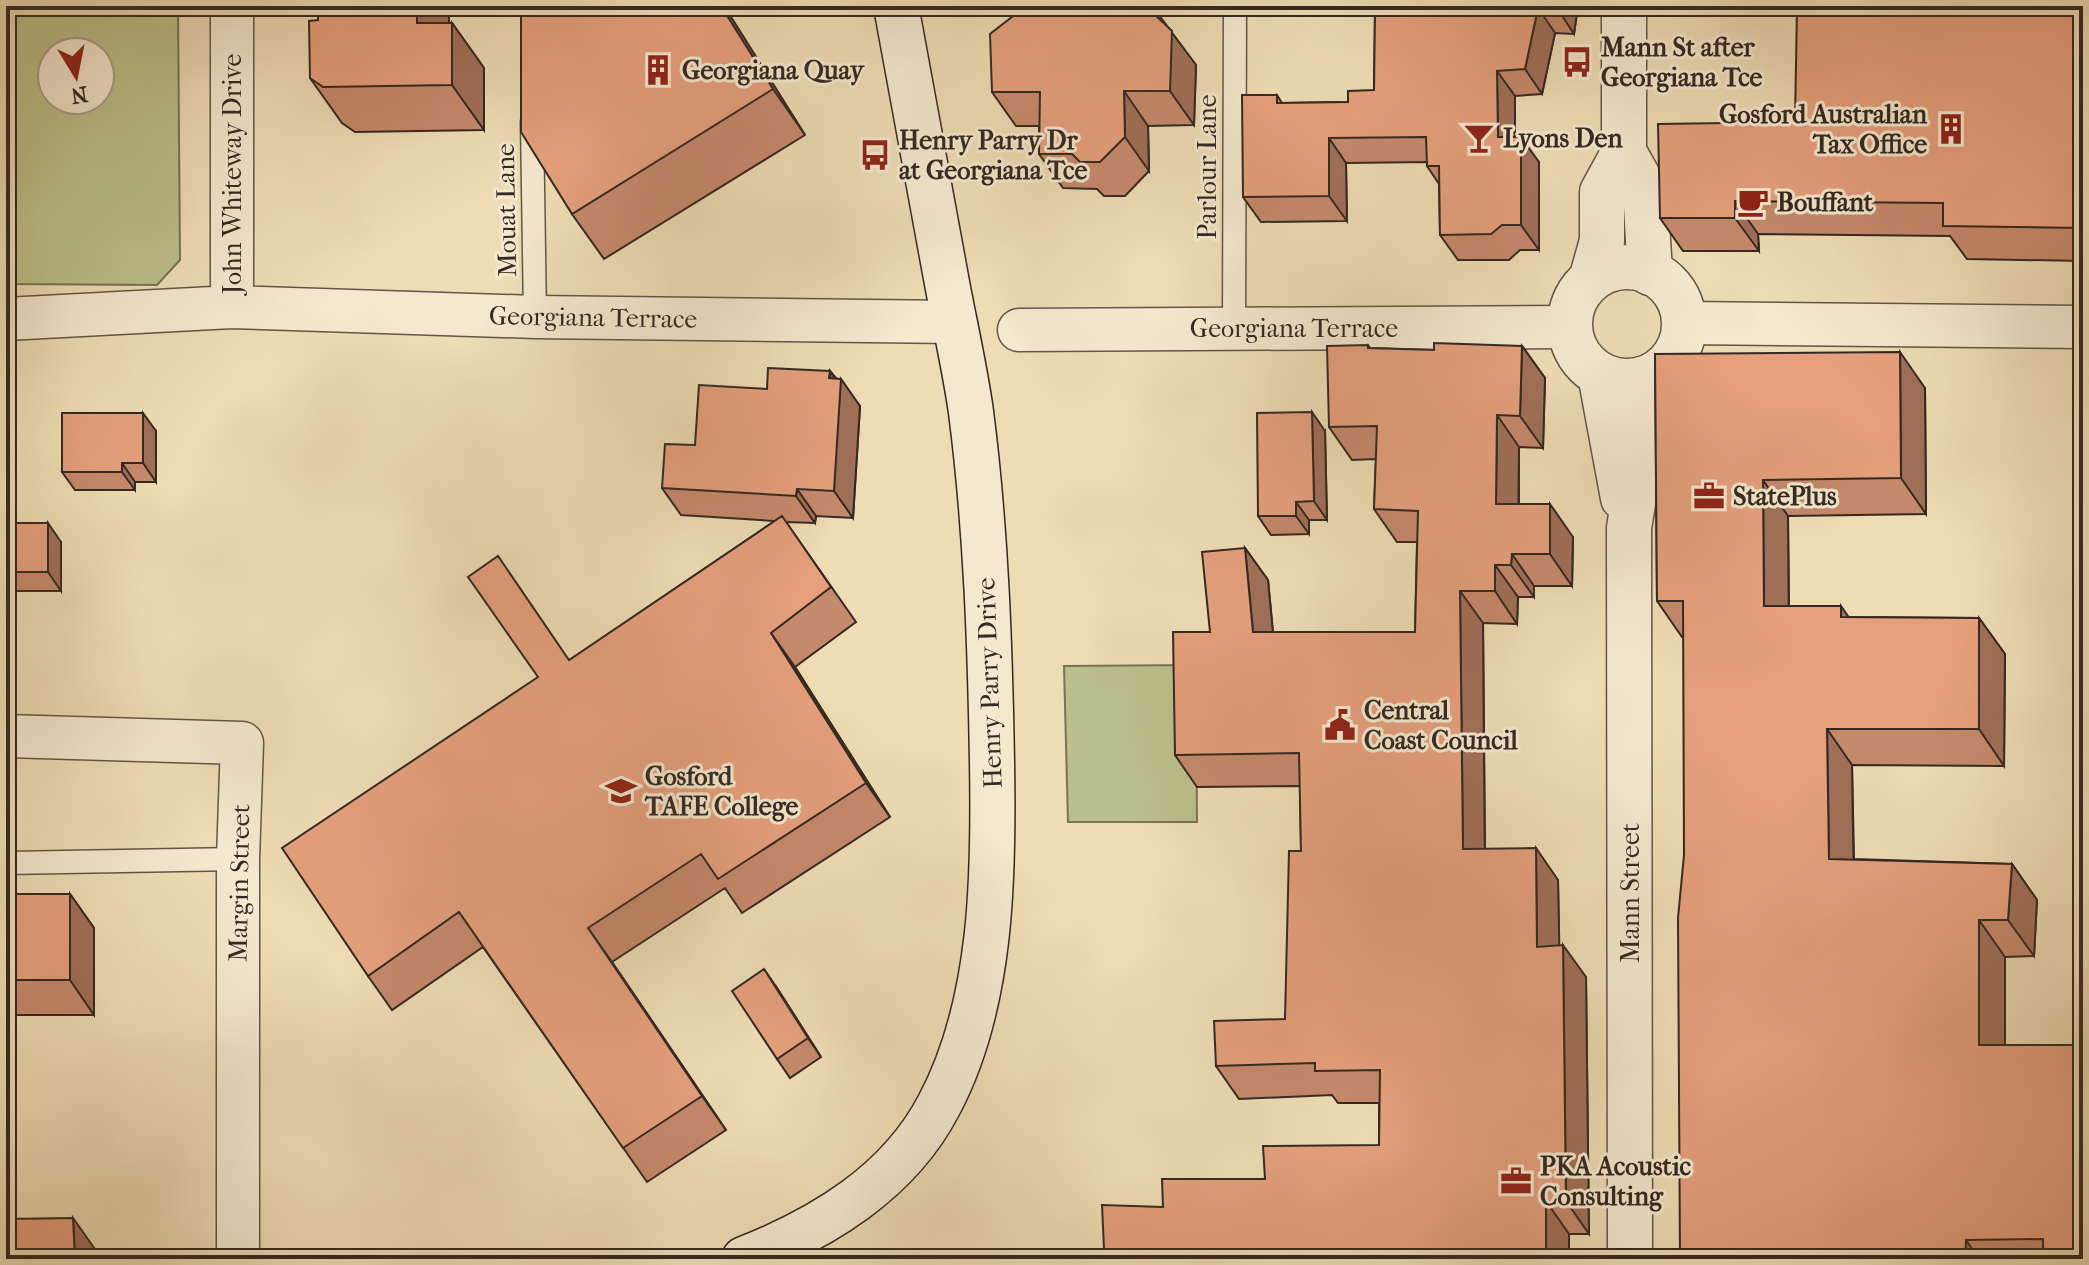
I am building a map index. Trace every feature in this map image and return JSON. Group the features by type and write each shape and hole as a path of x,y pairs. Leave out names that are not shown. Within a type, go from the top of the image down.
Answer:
{"street":[{"name":"John Whiteway Drive","path":"6,319 232,307 232,6"},
{"name":"Henry Parry Drive","path":"744,1259 778,1246 828,1220 872,1187 911,1149 940,1104 962,1048 979,990 993,862 989,624 971,410 896,6"},
{"path":"1591,280 1602,241 1602,192 1624,152 1624,6"},
{"path":"1624,152 1645,189 1650,273"},
{"path":"1624,267 1659,277 1673,289 1682,305 1685,323 1682,341 1674,357 1654,374 1629,381 1614,380 1588,366 1578,354 1570,327 1572,309 1579,292 1591,280 1607,271 1624,267"},
{"name":"Georgiana Terrace","path":"232,307 535,317 954,322"},
{"path":"1685,323 2083,327"},
{"name":"Georgiana Terrace","path":"1019,330 1570,327"},
{"name":"Mann Street","path":"1600,374 1629,528"},
{"name":"Mann Street","path":"1630,1259 1629,528 1654,374"},
{"name":"Margin Street","path":"6,736 242,743 238,859 238,1259"}],"lane":[{"name":"Parlour Lane","path":"1234,328 1235,6"},
{"name":"Mouat Lane","path":"532,99 535,317"},
{"path":"6,863 238,859"}],"green space":[{"path":"6,6 178,6 180,260 157,285 6,284"},
{"path":"1196,665 1197,822 1068,822 1064,666"}],"building":[{"path":"318,6 417,6 417,23 452,23 452,85 323,87 310,78 309,21 318,20"},
{"name":"Georgiana Quay","path":"521,6 721,6 773,89 572,214 521,132"},
{"path":"1011,6 1151,6 1151,11 1172,31 1170,91 1124,91 1125,137 1100,162 1080,162 1072,154 1039,154 1040,92 992,92 990,34 1013,16"},
{"path":"1450,6 1557,6 1538,8 1525,69 1497,71 1498,137 1521,137 1521,225 1502,225 1491,234 1440,235 1439,166 1427,166 1426,137 1329,138 1329,196 1243,197 1242,95 1277,95 1277,103 1348,102 1348,91 1374,90 1375,11"},
{"name":"Gosford Australian Tax Office","path":"1797,6 2083,6 2083,228 1943,226 1943,203 1735,201 1735,218 1660,218 1658,124 1795,122"},
{"path":"1434,343 1522,346 1520,416 1497,415 1496,504 1550,504 1550,554 1512,554 1511,565 1495,565 1495,591 1460,591 1463,849 1536,848 1537,947 1563,945 1566,1201 1546,1201 1546,1259 1430,1259 1430,1249 1104,1249 1102,1205 1163,1207 1162,1179 1265,1179 1263,1146 1379,1145 1380,1070 1315,1071 1315,1063 1216,1066 1214,1021 1285,1019 1289,851 1301,851 1299,753 1175,755 1173,632 1210,632 1202,552 1245,548 1253,632 1415,632 1418,511 1374,509 1377,426 1329,427 1327,346 1368,345 1368,348 1434,350"},
{"path":"1900,352 1901,478 1763,480 1764,606 1841,606 1841,617 1979,618 1979,729 1827,729 1829,859 2012,864 2008,920 1979,920 1979,1045 2083,1045 2083,1259 2043,1259 2043,1239 1966,1240 1965,1259 1680,1259 1678,918 1684,855 1683,601 1657,601 1655,354"},
{"path":"768,368 830,371 829,378 841,379 834,491 797,489 796,496 662,488 665,444 695,445 699,385 767,389"},
{"path":"1312,412 1314,501 1296,502 1296,516 1258,516 1257,413"},
{"path":"62,413 143,413 143,463 122,463 122,472 62,472"},
{"path":"782,516 831,587 771,633 866,783 718,879 701,854 588,928 702,1096 623,1148 459,912 368,976 282,848 538,677 468,577 498,556 569,660"},
{"path":"6,523 48,523 48,572 6,572"},
{"path":"6,894 70,894 70,980 6,980"},
{"path":"764,969 808,1038 777,1059 732,991"},
{"path":"73,1218 75,1259 6,1259 6,1219"}],"place":[{"name":"Mann St after Georgiana Tce","path":"1577,62"},
{"name":"Georgiana Quay","path":"658,70"},
{"name":"Gosford Australian Tax Office","path":"1951,129"},
{"name":"Lyons Den","path":"1479,138"},
{"name":"Henry Parry Dr at Georgiana Tce","path":"875,155"},
{"name":"Bouffant","path":"1753,202"},
{"name":"StatePlus","path":"1709,496"},
{"name":"Central Coast Council","path":"1340,725"},
{"name":"Gosford TAFE College","path":"621,791"},
{"name":"PKA Acoustic Consulting","path":"1516,1181"}]}
